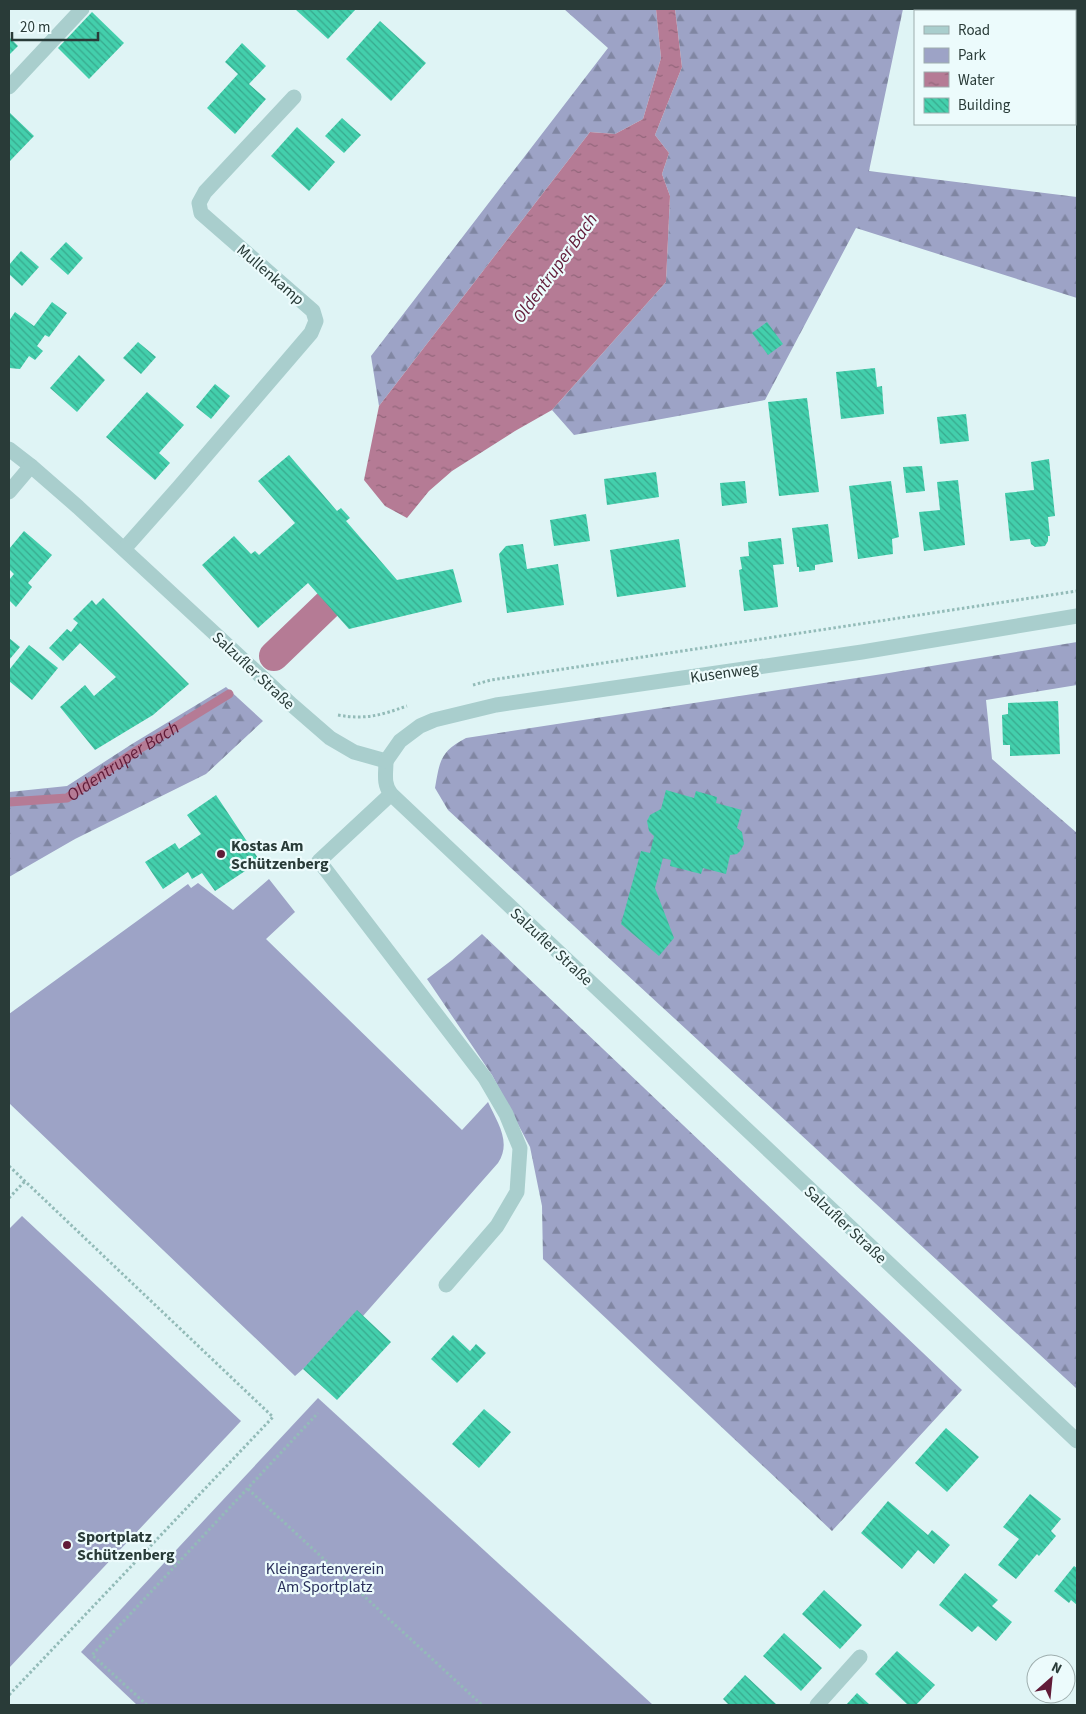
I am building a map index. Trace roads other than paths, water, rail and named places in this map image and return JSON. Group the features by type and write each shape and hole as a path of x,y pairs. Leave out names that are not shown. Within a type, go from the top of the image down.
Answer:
{"street":[{"path":"9,87 82,9"},
{"name":"Mullenkamp","path":"124,549 311,333 316,322 313,311 201,213 199,202 205,192 294,97"},
{"name":"Salzufler Straße","path":"9,449 31,466 124,549 284,698 330,738 354,752 386,760"},
{"path":"9,492 31,466"},
{"name":"Kusenweg","path":"386,760 400,741 420,726 434,720 496,705 862,652 1077,616"},
{"path":"386,760 385,782 387,789 392,794 319,861 485,1078 506,1114 520,1148 517,1192 497,1226 446,1285"},
{"name":"Salzufler Straße","path":"392,794 1077,1440"},
{"path":"816,1705 860,1657"}],"water":[{"path":"656,9 675,9 682,67 655,135 669,153 662,174 670,196 666,282 552,410 452,471 429,491 407,518 385,506 364,480 379,406 590,132 615,134 643,119 661,58"}],"waterway":[{"name":"Oldentruper Bach","path":"274,656 327,605"},
{"name":"Oldentruper Bach","path":"9,802 67,798 136,751 229,694"}],"place":[{"name":"Kostas Am Schützenberg","path":"221,854"},
{"name":"Sportplatz Schützenberg","path":"67,1545"}],"park label":[{"name":"Kleingartenverein Am Sportplatz","path":"325,1577"}]}
